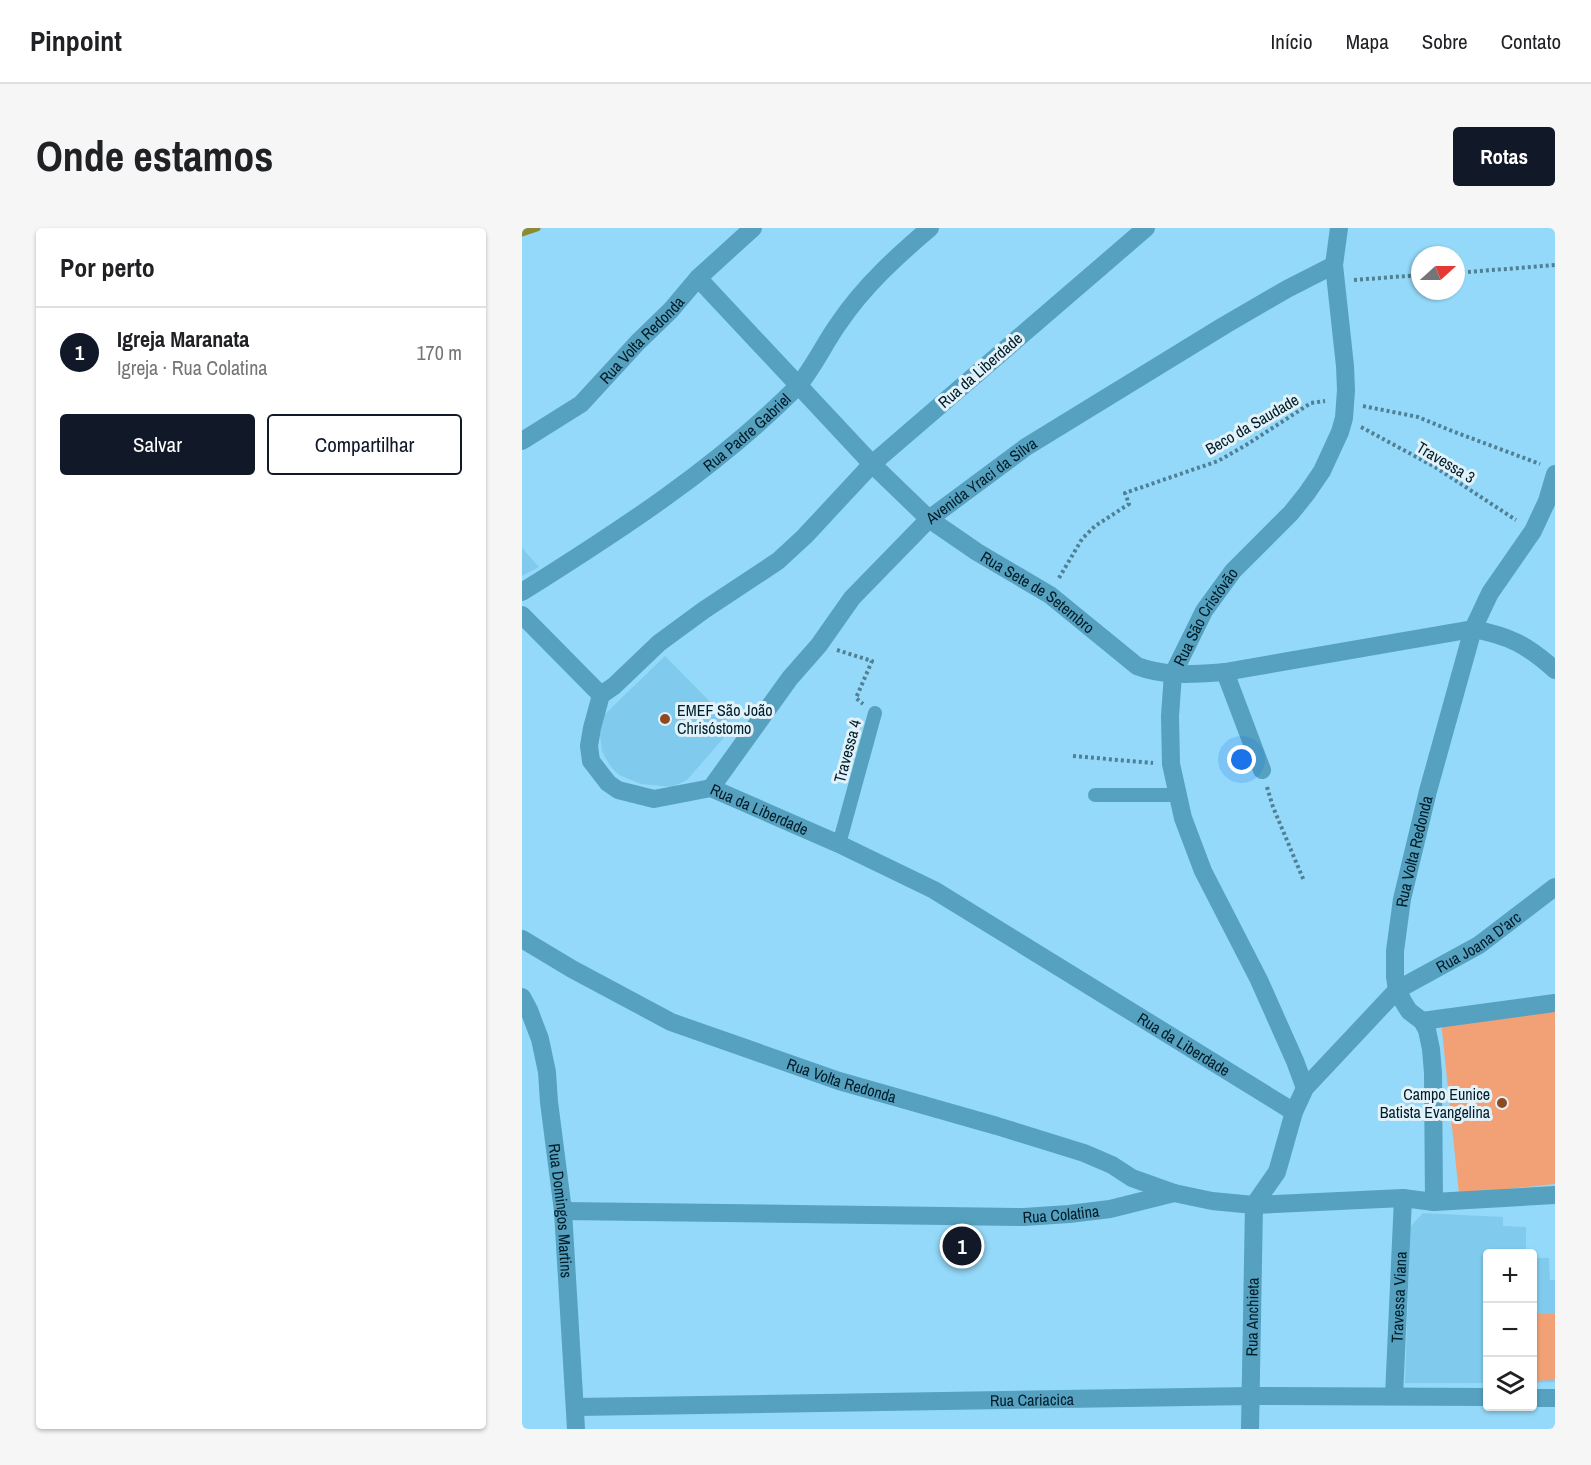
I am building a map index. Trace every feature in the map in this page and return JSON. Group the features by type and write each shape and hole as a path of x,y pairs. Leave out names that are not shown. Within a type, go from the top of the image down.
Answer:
{"street":[{"name":"Rua Volta Redonda","path":"522,441 581,404 671,310 698,278 753,228"},
{"name":"Rua Padre Gabriel","path":"522,592 608,538 685,484 755,427 798,385 861,294 894,259 930,228"},
{"name":"Rua da Liberdade","path":"1146,228 872,464 805,536 778,561 659,643 602,696 592,728 589,746 591,761 608,783 618,790 654,799 711,788 839,844 934,890 1294,1112"},
{"name":"Rua São Cristóvão","path":"1305,1088 1259,980 1203,871 1183,818 1171,764 1170,716 1173,674 1204,611 1233,571 1291,513 1322,471 1340,432 1345,411 1345,366 1334,273 1339,228"},
{"name":"Avenida Yraci da Silva","path":"711,788 790,678 819,645 852,598 928,519 1026,447 1225,325 1287,289 1334,273"},
{"name":"Rua Sete de Setembro","path":"698,278 872,464 928,519 977,552 1050,595 1137,666 1152,672 1173,674 1225,672 1473,629"},
{"name":"Rua Volta Redonda","path":"1397,990 1394,965 1402,898 1428,791 1473,629 1490,593 1533,531 1546,501 1550,470"},
{"path":"522,615 602,696"},
{"path":"1473,629 1497,634 1522,644 1555,670"},
{"path":"1225,672 1262,770"},
{"name":"Rua Joana D'arc","path":"1397,990 1479,945 1555,887"},
{"name":"Rua Volta Redonda","path":"522,939 572,969 671,1022 839,1081 1084,1153 1112,1165 1132,1178 1174,1193"},
{"path":"1254,1205 1277,1172 1294,1112 1305,1088 1397,990 1409,1011 1422,1021 1427,1030 1432,1057 1434,1202"},
{"name":"Rua Domingos Martins","path":"522,997 540,1038 547,1072 563,1211 576,1429"},
{"path":"1422,1021 1555,1003"},
{"name":"Rua Colatina","path":"563,1211 1024,1217 1110,1209 1174,1193 1212,1201 1254,1205 1403,1198 1434,1202 1555,1195"},
{"name":"Travessa Viana","path":"1394,1396 1403,1198"},
{"name":"Rua Anchieta","path":"1250,1429 1254,1205"},
{"name":"Rua Cariacica","path":"576,1407 1251,1396 1483,1397"},
{"path":"1537,1398 1555,1398"}],"lane":[{"name":"Travessa 4","path":"839,844 875,713"},
{"path":"1095,795 1178,795"}],"path":[{"path":"1465,272 1555,265"},
{"path":"1334,273 1411,275"},
{"name":"Beco da Saudade","path":"1050,595 1082,539 1095,526 1128,504 1125,493 1218,461 1311,403 1321,401 1345,411 1384,409 1418,417 1550,470"},
{"name":"Travessa 3","path":"1345,411 1533,531"},
{"name":"Travessa 4","path":"819,645 872,661 856,698 875,713"},
{"path":"1073,756 1171,764"},
{"path":"1262,770 1273,807 1304,881"}],"shaded area":[{"path":"522,548 539,567 522,576"},
{"name":"EMEF São João Chrisóstomo","path":"665,656 734,726 687,780 672,787 641,784 619,775 602,751 600,735 603,716"},
{"name":"Campo Eunice Batista Evangelina","path":"1555,1007 1555,1184 1459,1194 1441,1021"},
{"path":"1423,1213 1503,1217 1503,1226 1526,1227 1526,1249 1483,1249 1483,1383 1405,1383 1410,1227"},
{"path":"1537,1258 1549,1258 1550,1280 1555,1280 1555,1382 1537,1383"},
{"path":"1537,1314 1555,1314 1555,1380 1537,1381"}],"waterway":[{"path":"522,233 537,228"}],"place":[{"name":"EMEF São João Chrisóstomo","path":"665,719"},
{"name":"Campo Eunice Batista Evangelina","path":"1502,1103"},
{"name":"Igreja Maranata","path":"962,1246"}]}
